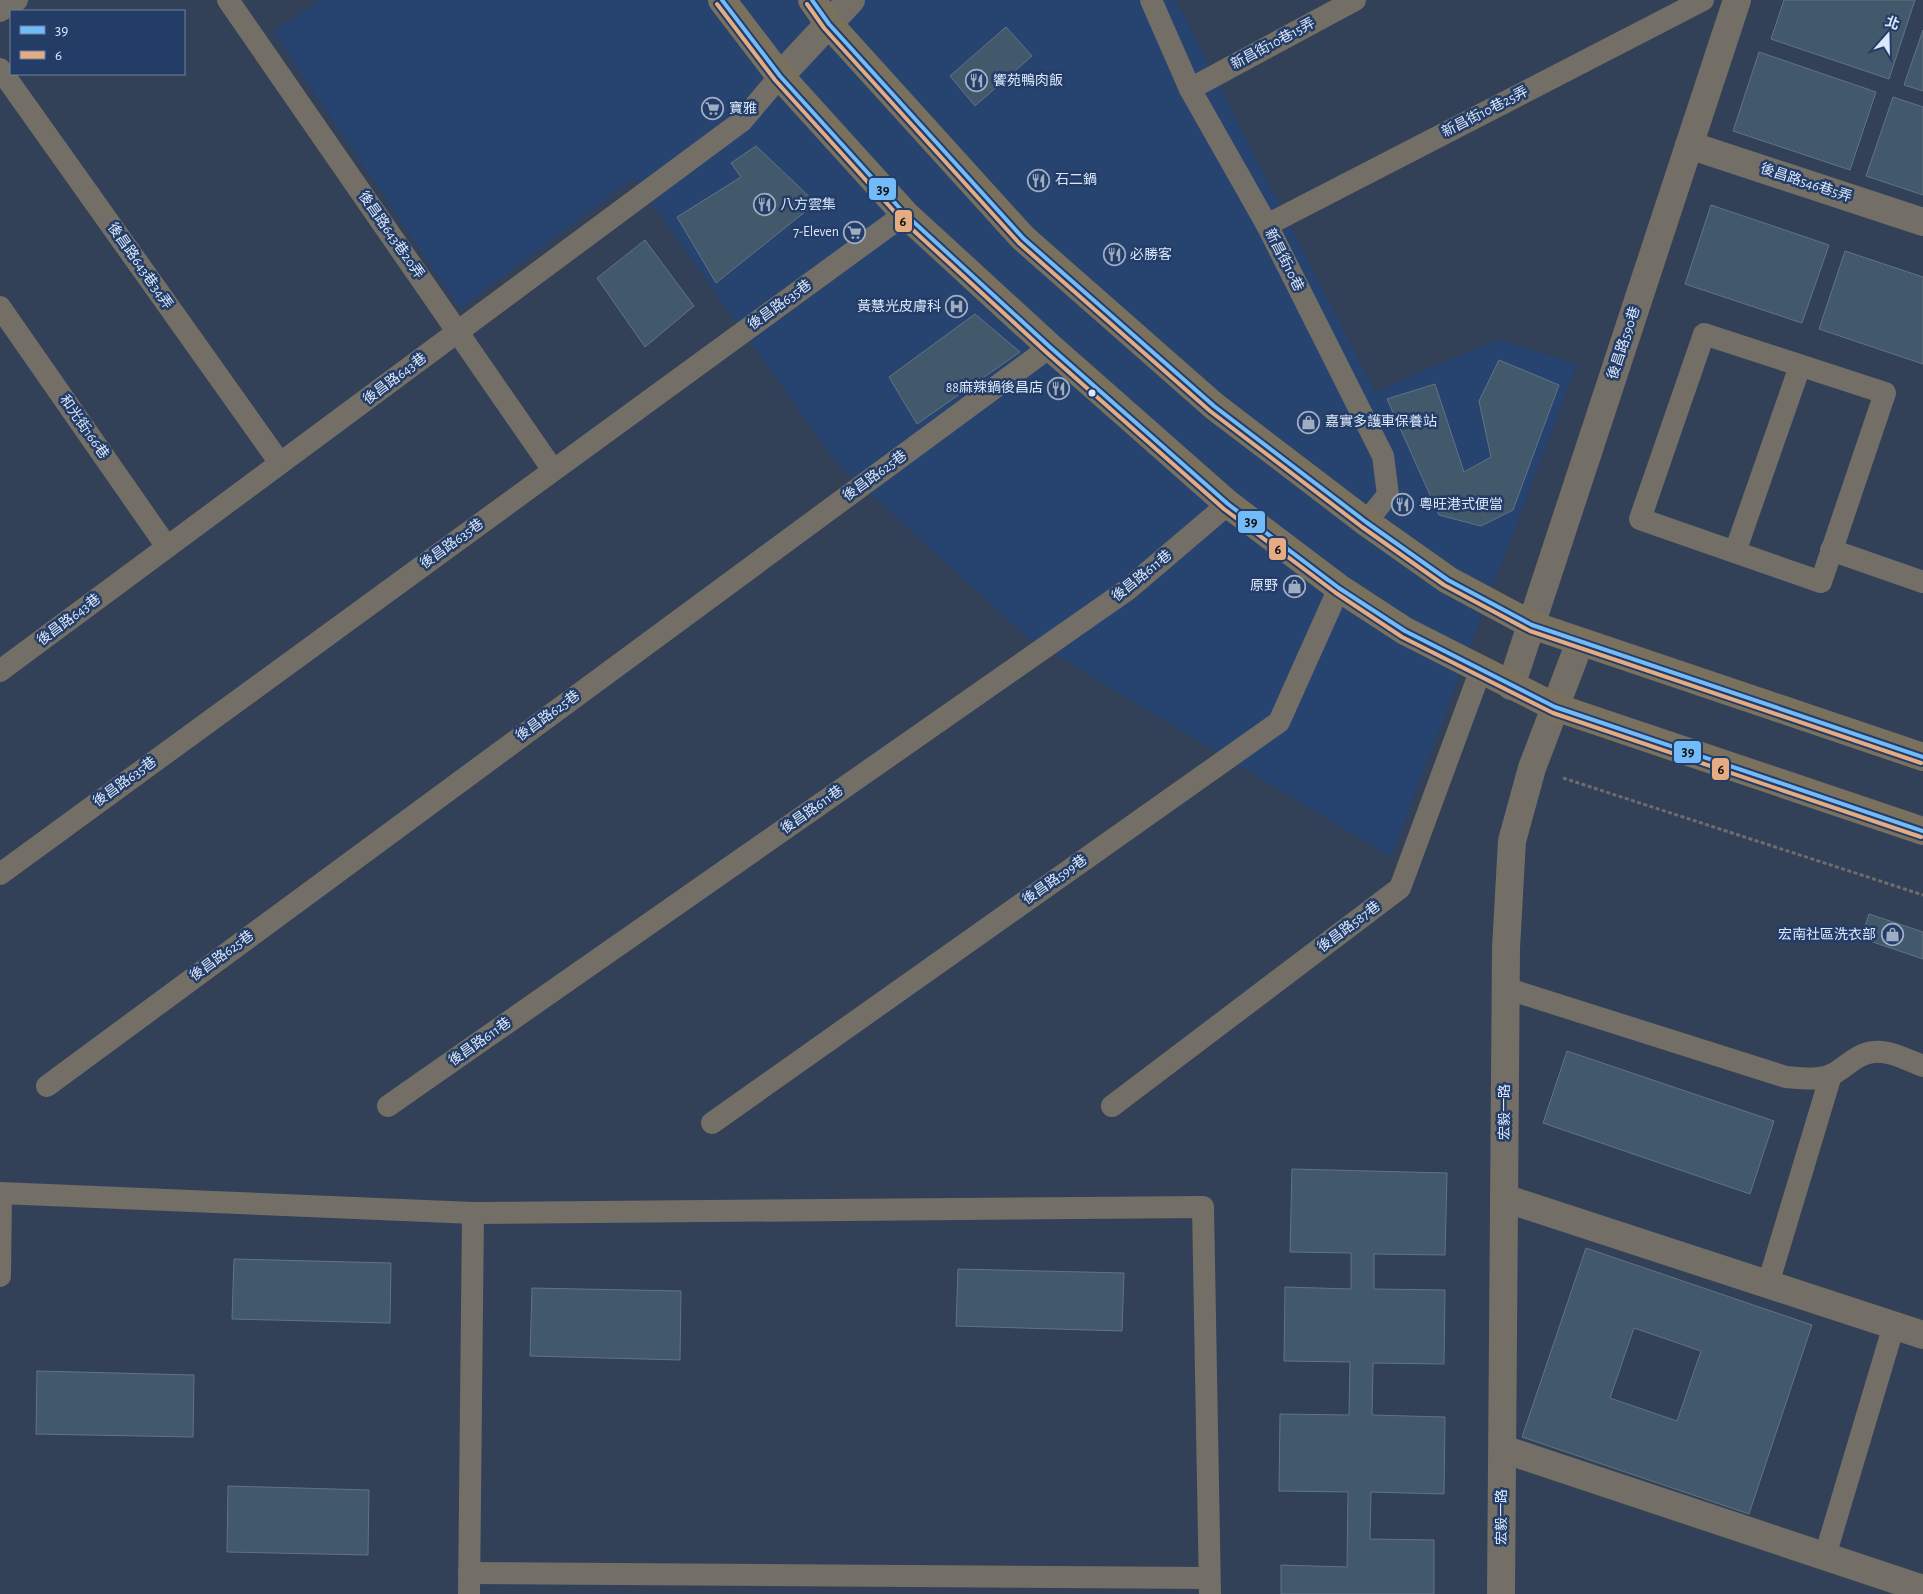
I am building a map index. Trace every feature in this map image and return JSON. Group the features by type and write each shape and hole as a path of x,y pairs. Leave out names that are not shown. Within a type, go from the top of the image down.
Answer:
{"main road":[{"path":"722,0 780,76 905,214 1050,347 1228,504 1339,588 1405,631 1554,707 1923,831"},
{"path":"812,0 829,24 1023,238 1214,406 1366,522 1448,580 1532,625 1923,757"}],"street":[{"path":"780,76 851,0"},
{"name":"後昌路590巷","path":"1511,686 1737,0"},
{"name":"後昌路546巷5弄","path":"1689,145 1923,222"},
{"name":"宏毅一路","path":"1501,1594 1506,948 1512,842 1532,768 1580,642"},
{"path":"1504,1198 1923,1334"},
{"path":"1502,1449 1923,1588"}],"lane":[{"path":"0,11 17,0"},
{"name":"後昌路643巷20弄","path":"228,0 553,470"},
{"name":"新昌街10巷","path":"1151,0 1190,89 1267,225 1383,456 1388,495 1366,522"},
{"name":"新昌街10巷15弄","path":"1190,89 1355,0"},
{"name":"新昌街10巷25弄","path":"1267,225 1702,0"},
{"name":"後昌路643巷34弄","path":"0,69 280,463"},
{"name":"後昌路643巷","path":"1,668 742,121 780,76"},
{"name":"後昌路635巷","path":"0,874 905,214"},
{"name":"和光街166巷","path":"0,306 167,547"},
{"path":"1704,334 1885,393 1831,550 1821,582 1640,519 1704,334"},
{"name":"後昌路625巷","path":"47,1086 1050,347"},
{"path":"1735,552 1800,366"},
{"name":"後昌路611巷","path":"388,1106 1127,590 1228,504"},
{"path":"1831,550 1923,582"},
{"name":"後昌路599巷","path":"712,1123 1279,722 1339,588"},
{"name":"後昌路587巷","path":"1112,1106 1400,888 1481,670"},
{"path":"1506,988 1786,1077 1808,1078 1830,1075 1861,1056 1874,1052 1890,1054 1923,1066"},
{"path":"1768,1284 1830,1075"},
{"path":"0,1276 1,1193 473,1213 1202,1207 1210,1586 469,1583 473,1213"},
{"path":"1825,1556 1894,1325"}],"path":[{"path":"1532,768 1923,895"}],"shaded area":[{"path":"321,0 1176,0 1375,392 1498,339 1577,364 1391,857 1028,638 835,461 634,178 460,309 273,31"}],"building":[{"path":"1784,0 1915,0 1889,79 1771,39"},
{"path":"1006,27 1032,56 975,106 950,76"},
{"path":"1923,30 1923,91 1904,85"},
{"path":"1759,52 1876,92 1850,170 1733,131"},
{"path":"1893,97 1923,107 1923,195 1866,176"},
{"path":"756,146 816,203 716,283 677,217 741,177 731,163"},
{"path":"1711,205 1829,245 1802,323 1685,284"},
{"path":"645,240 694,306 645,347 597,278"},
{"path":"1845,251 1923,277 1923,364 1819,329"},
{"path":"975,314 1020,352 917,424 889,377"},
{"path":"1499,360 1559,385 1513,510 1481,526 1439,515 1387,399 1435,384 1464,472 1491,457 1479,401"},
{"name":"宏南社區洗衣部","path":"1869,914 1923,932 1923,959 1861,938"},
{"path":"1567,1051 1774,1121 1750,1194 1543,1123"},
{"path":"1292,1169 1447,1173 1445,1255 1374,1254 1374,1289 1445,1290 1444,1364 1373,1363 1372,1415 1445,1417 1444,1494 1371,1492 1370,1539 1434,1540 1434,1594 1281,1594 1281,1565 1347,1567 1348,1492 1279,1491 1280,1414 1349,1415 1350,1362 1284,1361 1285,1287 1351,1289 1351,1253 1290,1252"},
{"path":"1586,1248 1812,1325 1749,1514 1522,1437","holes":["1634,1328 1701,1351 1677,1421 1610,1398"]},
{"path":"234,1259 391,1263 390,1323 232,1319"},
{"path":"958,1269 1124,1273 1122,1331 956,1326"},
{"path":"532,1288 681,1291 680,1360 530,1356"},
{"path":"37,1371 194,1375 193,1437 36,1434"},
{"path":"228,1486 369,1490 368,1555 227,1552"}],"transit line":[{"name":"39","path":"722,0 780,76 905,214 1050,347 1228,504 1339,588 1405,631 1555,707 1923,831"},
{"name":"39","path":"812,0 829,24 1023,238 1214,406 1366,522 1448,580 1532,625 1923,757"},
{"name":"6","path":"717,4 775,80 901,219 1046,352 1224,509 1336,593 1402,637 1553,713 1921,837"},
{"name":"6","path":"807,4 824,28 1019,243 1210,411 1362,527 1444,585 1530,631 1921,763"}],"place":[{"name":"饗苑鴨肉飯","path":"977,81"},
{"name":"寶雅","path":"713,109"},
{"name":"石二鍋","path":"1039,180"},
{"name":"八方雲集","path":"764,205"},
{"name":"7-Eleven","path":"855,232"},
{"name":"必勝客","path":"1114,255"},
{"name":"黃慧光皮膚科","path":"957,307"},
{"name":"88麻辣鍋後昌店","path":"1059,388"},
{"name":"嘉實多護車保養站","path":"1309,422"},
{"name":"粵旺港式便當","path":"1403,505"},
{"name":"原野","path":"1294,586"},
{"name":"宏南社區洗衣部","path":"1892,935"}]}
